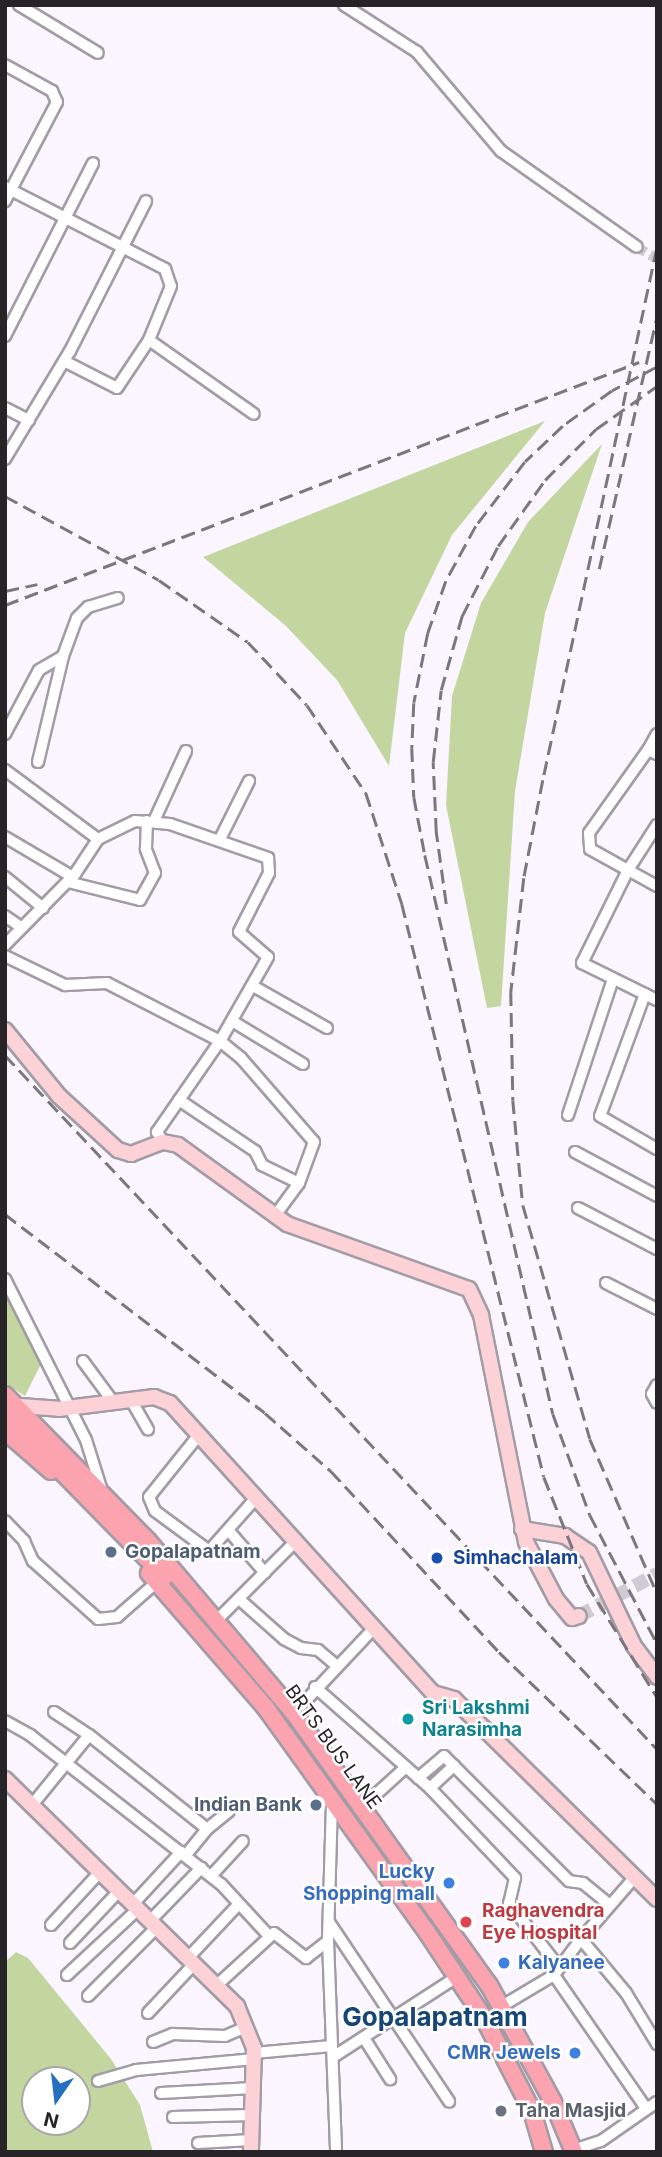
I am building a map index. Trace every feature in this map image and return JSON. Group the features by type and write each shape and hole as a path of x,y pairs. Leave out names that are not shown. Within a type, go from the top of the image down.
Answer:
{"main road":[{"path":"5,1395 8,1416 42,1462 157,1582 266,1708 332,1796 484,2018 532,2111 544,2152"},
{"path":"8,1416 102,1492 294,1713 502,2007 570,2151"},
{"name":"BRTS BUS LANE","path":"8,1416 166,1578 305,1740 459,1956 522,2054 570,2151"}],"street":[{"path":"19,5 98,52"},
{"path":"344,5 416,52 501,150 637,247"},
{"path":"5,65 52,91 57,102 8,188 5,201"},
{"path":"5,336 93,163"},
{"path":"8,188 124,245 158,264 172,278 149,340 117,388 64,361"},
{"path":"5,459 64,361 146,201"},
{"path":"149,340 254,414"},
{"path":"5,408 29,420"},
{"path":"38,762 63,656 82,611 118,598"},
{"path":"5,734 39,670 63,656"},
{"path":"657,734 652,752 587,842 590,849 657,886"},
{"path":"5,837 71,879 140,900 155,873 146,849 151,821 186,751"},
{"path":"5,770 98,839"},
{"path":"220,839 249,781"},
{"path":"5,944 71,879 98,839 115,828 151,821 220,839 263,855 271,864 239,932 267,954 253,986 220,1041 157,1132 163,1142"},
{"path":"657,825 628,870 582,960 589,968 657,1000"},
{"path":"5,877 43,908"},
{"path":"5,916 21,927"},
{"path":"5,956 65,985 107,983 220,1041 312,1137 313,1152 299,1183 274,1217"},
{"path":"568,1115 613,979"},
{"path":"253,986 327,1028"},
{"path":"645,994 600,1116 657,1149"},
{"path":"232,1021 303,1064"},
{"path":"5,1030 59,1096 118,1150 131,1154 163,1142 178,1145 204,1161 274,1217 312,1236 469,1289 481,1315 522,1529 533,1562 556,1599 572,1618 579,1616"},
{"path":"179,1100 255,1151 262,1165 299,1183"},
{"path":"575,1152 657,1196"},
{"path":"578,1208 657,1250"},
{"path":"5,1279 86,1440 102,1492"},
{"path":"606,1283 657,1309"},
{"path":"83,1361 114,1403"},
{"path":"657,1385 652,1394 657,1403"},
{"path":"8,1416 131,1400 166,1400 433,1693 454,1699 657,1899"},
{"path":"131,1400 148,1430"},
{"path":"198,1436 149,1503 206,1551 215,1548 255,1499"},
{"path":"5,1521 24,1541 33,1561 97,1619 117,1616 157,1582"},
{"path":"522,1529 565,1536 589,1552 634,1646 657,1677"},
{"path":"229,1531 265,1573"},
{"path":"216,1621 295,1542"},
{"path":"239,1599 284,1639 301,1648 318,1650 336,1665"},
{"path":"294,1713 315,1686 374,1629"},
{"path":"315,1686 430,1788 515,1878 509,1903 645,2107"},
{"path":"54,1712 89,1735 207,1829"},
{"path":"5,1721 68,1765 211,1876 237,1906 269,1936"},
{"path":"32,1805 68,1765 89,1735"},
{"path":"418,1778 444,1756 569,1881 583,1883 609,1904"},
{"path":"430,1788 454,1766"},
{"path":"362,1807 405,1768"},
{"path":"5,1779 237,2007 254,2056 251,2146 198,2144"},
{"path":"332,1796 328,1941 336,2152"},
{"path":"67,1975 207,1829 229,1811"},
{"path":"211,1876 243,1841"},
{"path":"88,1996 201,1868"},
{"path":"51,1925 101,1871"},
{"path":"502,2007 556,1971 609,1904 634,1878"},
{"path":"70,1943 120,1890"},
{"path":"148,2013 237,1906"},
{"path":"330,1922 449,2101"},
{"path":"217,1985 269,1936 280,1934 306,1958 328,1941"},
{"path":"581,1939 626,1993 657,2044"},
{"path":"333,2057 455,1978"},
{"path":"153,2042 173,2034 225,2036 246,2027"},
{"path":"364,2038 390,2079"},
{"path":"98,2081 136,2070 332,2046"},
{"path":"161,2092 253,2088"},
{"path":"570,2151 588,2148 623,2128 645,2107 657,2102"},
{"path":"173,2117 252,2115"}],"green space":[{"path":"545,421 452,535 405,633 389,766 337,680 286,626 203,557"},
{"path":"602,444 545,613 515,791 501,1006 487,1008 446,805 452,696 481,603 528,522"},
{"path":"5,1292 41,1364 25,1396 5,1383"},
{"path":"16,1952 28,1958 111,2059 140,2105 153,2152 5,2152 5,1962"}],"tunnel":[{"path":"637,247 657,259"},
{"path":"579,1616 657,1574"}],"railway":[{"path":"657,248 543,780 524,878 511,992 513,1100 523,1205 590,1439 657,1593"},
{"path":"599,569 657,316"},
{"path":"5,605 639,362"},
{"path":"657,367 612,391 563,426 525,462 476,526 446,581 428,633 414,703 412,748 414,797 425,855 553,1414 590,1515 657,1643"},
{"path":"446,904 436,832 433,762 441,690 462,616 498,546 545,480 596,429 657,386"},
{"path":"5,496 159,580 248,642 307,705 366,793 402,904 544,1477 587,1584 657,1697"},
{"path":"5,591 37,584"},
{"path":"5,1055 657,1749"},
{"path":"5,1214 265,1413 331,1471 499,1652 657,1804"}],"place":[{"name":"Gopalapatnam","path":"111,1552"},
{"name":"Simhachalam","path":"437,1558"},
{"name":"Sri Lakshmi Narasimha","path":"408,1719"},
{"name":"Indian Bank","path":"316,1805"},
{"name":"Lucky Shopping mall","path":"449,1883"},
{"name":"Raghavendra Eye Hospital","path":"466,1922"},
{"name":"Kalyanee","path":"504,1963"},
{"name":"CMR Jewels","path":"575,2053"},
{"name":"Taha Masjid","path":"501,2111"}],"district":[{"name":"Gopalapatnam","path":"435,2017"}]}
